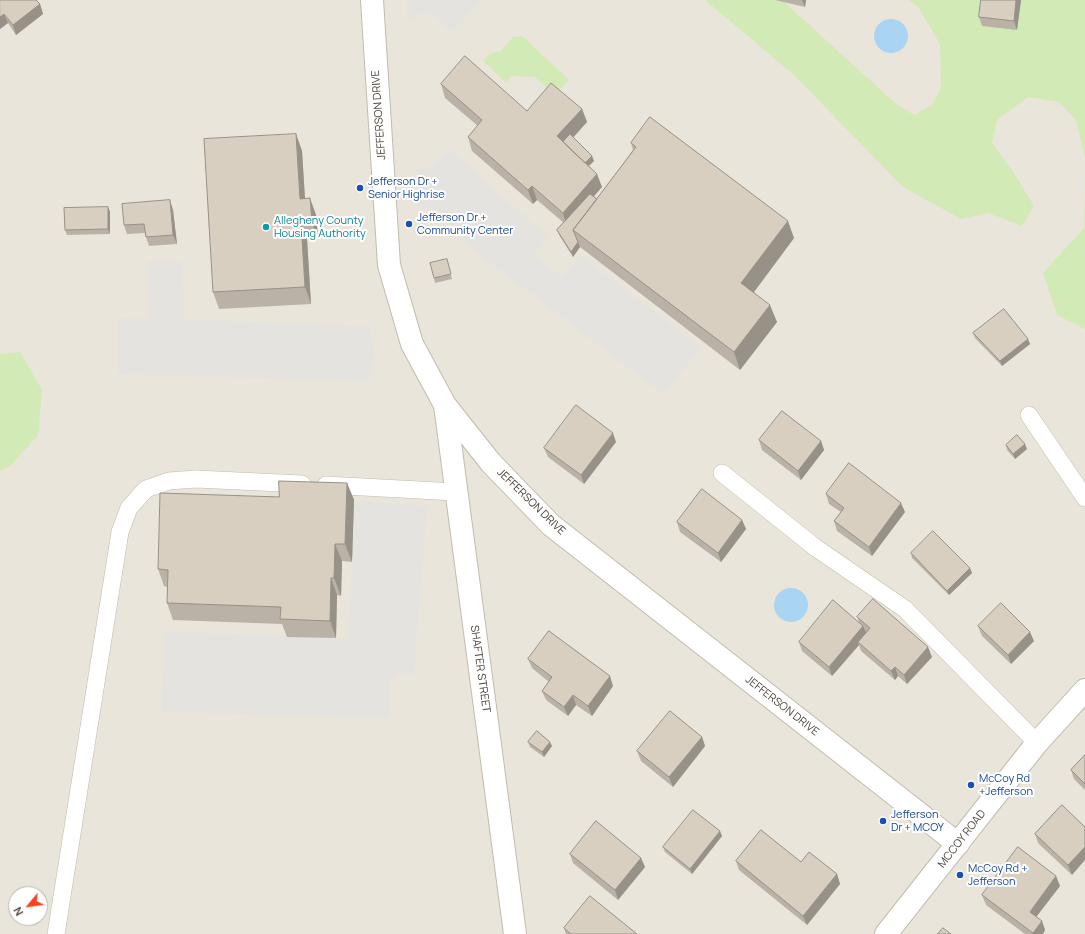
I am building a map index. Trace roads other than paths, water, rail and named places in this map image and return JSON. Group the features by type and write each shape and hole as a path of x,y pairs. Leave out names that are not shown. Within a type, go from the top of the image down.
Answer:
{"street":[{"name":"JEFFERSON DRIVE","path":"372,0 389,265 412,344 445,405 491,463 551,525 958,844"},
{"name":"SHAFTER STREET","path":"445,405 515,934"},
{"name":"MCCOY ROAD","path":"886,934 1037,743 1085,690"}],"lane":[{"path":"1030,415 1085,498"},
{"path":"722,474 816,548 905,609 1037,743"},
{"path":"56,934 120,532 129,508 146,489 169,480 196,479 456,492"}],"water":[{"path":"888,19 894,19 898,20 905,26 908,36 907,43 901,50 894,53 888,53 884,52 877,46 874,39 874,33 875,29 881,22"},
{"path":"788,588 794,588 803,593 807,599 807,611 803,617 794,622 788,622 779,617 774,608 774,602 779,593"}],"place":[{"name":"Jefferson Dr + Senior Highrise","path":"360,188"},
{"name":"Jefferson Dr + Community Center","path":"409,224"},
{"name":"Allegheny County Housing Authority","path":"266,227"},
{"name":"McCoy Rd +Jefferson","path":"971,785"},
{"name":"Jefferson Dr + MCOY","path":"883,821"},
{"name":"McCoy Rd + Jefferson","path":"960,875"}]}
